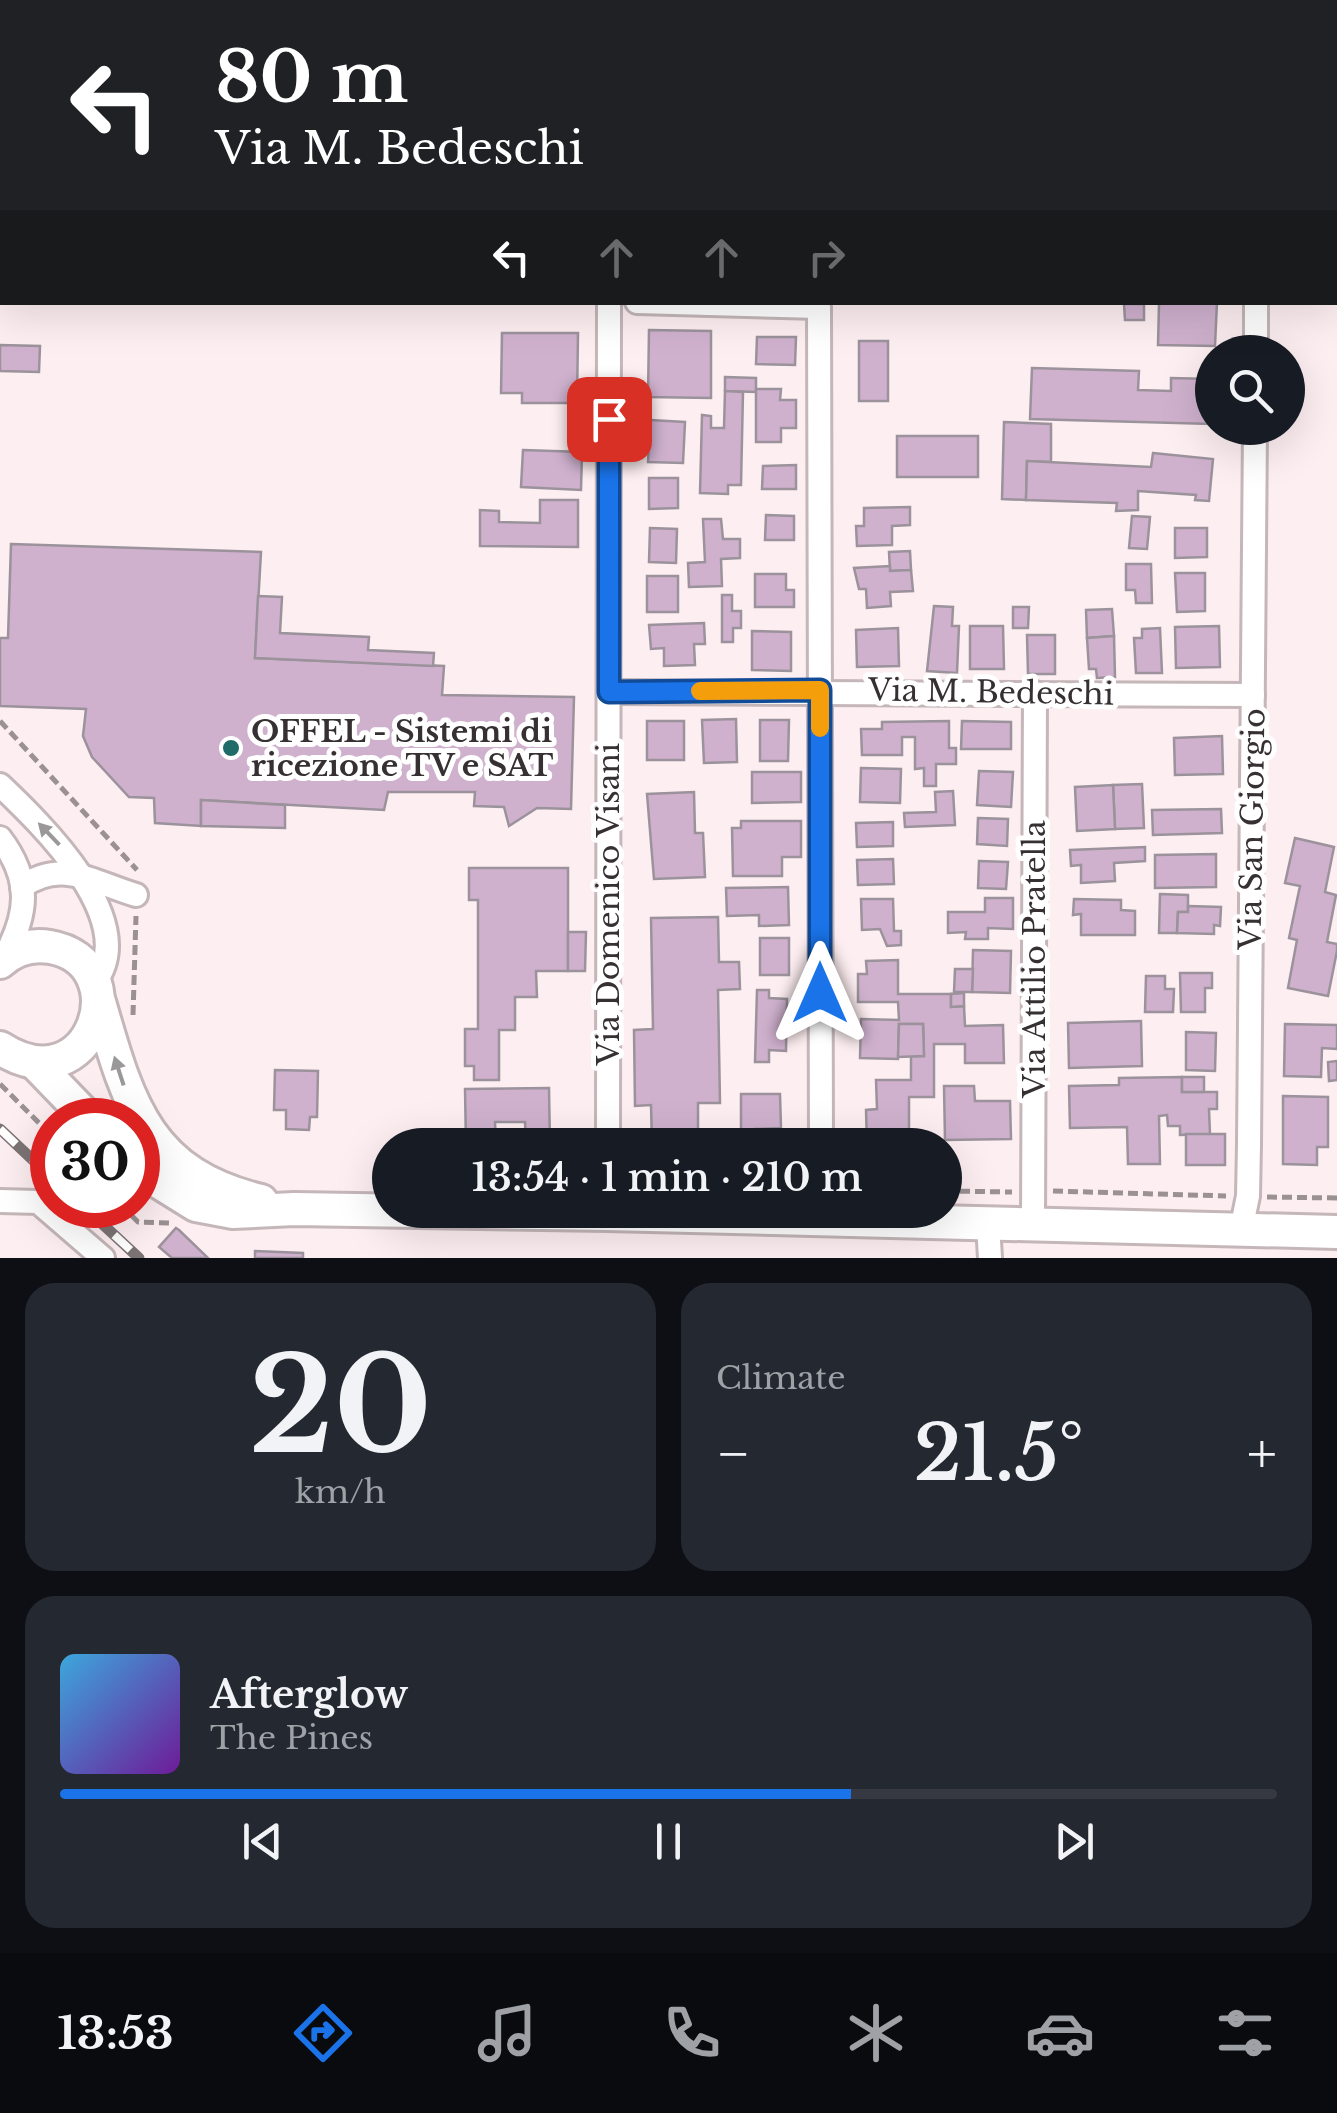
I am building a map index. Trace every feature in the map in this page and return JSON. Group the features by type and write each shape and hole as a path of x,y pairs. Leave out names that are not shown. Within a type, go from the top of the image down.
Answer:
{"main road":[{"path":"2,960 20,949 55,948 85,966 97,992 132,1109 154,1139 183,1167 233,1194 294,1209"},
{"path":"35,1063 55,1062 74,1053 97,1021 97,992"},
{"path":"0,1048 35,1063 69,1098"},
{"path":"160,1183 196,1206 234,1212 372,1210"},
{"path":"962,1222 1337,1232"}],"street":[{"name":"Via Domenico Visani","path":"608,1128 610,305"},
{"path":"746,305 818,307 821,1128"},
{"path":"1256,305 1256,335"},
{"name":"Via San Giorgio","path":"1241,1230 1248,1196 1255,445"},
{"name":"Via M. Bedeschi","path":"609,692 1253,695"},
{"name":"Via Attilio Pratella","path":"1033,1225 1035,693"},
{"path":"0,785 57,842 83,878 101,922 107,950 97,992"},
{"path":"0,838 22,887 26,910 2,960"},
{"path":"22,887 49,871 136,895"},
{"path":"0,1201 38,1202 103,1258"},
{"path":"988,1224 990,1258"}],"path":[{"path":"0,721 137,871 133,1021"},
{"path":"0,1084 30,1114"},
{"path":"962,1191 1337,1198"}],"building":[{"path":"1124,305 1144,305 1144,320 1125,320"},
{"path":"1159,305 1217,305 1216,335 1195,335 1195,346 1158,345"},
{"path":"649,330 711,331 711,398 648,397"},
{"path":"502,333 578,333 577,403 522,403 522,393 501,393"},
{"path":"757,337 796,337 795,365 756,364"},
{"path":"859,341 888,341 888,401 859,401"},
{"path":"0,345 40,346 39,372 0,371"},
{"path":"1032,368 1139,371 1138,390 1171,391 1171,378 1195,379 1195,424 1030,419"},
{"path":"725,377 756,378 756,392 725,391"},
{"path":"756,389 781,389 780,400 796,400 796,428 781,428 781,442 756,442"},
{"path":"725,391 743,392 741,485 728,485 728,494 700,493 702,415 711,416 711,428 724,428"},
{"path":"650,420 685,422 683,463 648,462"},
{"path":"1004,422 1051,424 1051,462 1027,461 1026,500 1002,499"},
{"path":"897,436 978,436 978,477 897,477"},
{"path":"523,450 582,452 581,490 521,487"},
{"path":"1153,453 1213,459 1209,501 1195,500 1196,495 1138,491 1138,510 1116,511 1117,503 1026,500 1027,461 1151,467"},
{"path":"796,465 796,489 762,489 763,466"},
{"path":"649,478 678,478 678,508 649,509"},
{"path":"540,500 578,500 578,547 480,546 480,510 499,511 499,522 540,523"},
{"path":"910,507 910,525 892,526 892,545 857,546 856,526 864,526 864,508"},
{"path":"766,515 794,516 794,540 765,540"},
{"path":"1132,516 1150,517 1147,549 1129,548"},
{"path":"703,519 721,519 723,539 740,539 740,558 721,559 722,586 689,587 688,563 705,562"},
{"path":"650,528 677,529 676,563 649,562"},
{"path":"1175,528 1207,528 1207,557 1175,558"},
{"path":"11,544 261,552 255,658 444,666 442,695 574,697 571,809 537,808 509,826 504,807 474,806 475,792 388,792 384,810 201,800 201,826 155,823 154,798 129,797 92,757 83,736 86,709 0,706 0,638 8,638"},
{"path":"910,551 911,570 890,571 889,552"},
{"path":"1126,564 1151,564 1152,603 1136,603 1135,590 1126,590"},
{"path":"890,566 890,571 911,570 913,591 890,592 891,606 867,608 866,589 859,589 854,568"},
{"path":"1175,573 1205,573 1205,611 1177,612"},
{"path":"755,574 786,574 786,590 794,590 794,607 755,607"},
{"path":"647,576 678,576 678,612 647,612"},
{"path":"722,595 732,595 732,611 741,611 741,628 733,628 733,642 722,642"},
{"path":"258,596 282,597 280,633 369,637 368,650 434,653 433,666 255,658"},
{"path":"934,606 953,607 952,626 959,626 957,673 927,671"},
{"path":"1013,607 1029,607 1028,628 1013,628"},
{"path":"1112,609 1114,636 1087,638 1086,610"},
{"path":"704,623 705,644 694,644 695,665 664,666 664,648 651,649 649,625"},
{"path":"970,626 1003,626 1004,669 970,669"},
{"path":"1219,626 1220,667 1176,668 1175,627"},
{"path":"898,628 899,666 857,667 856,630"},
{"path":"1160,628 1162,673 1136,673 1134,638 1142,638 1142,629"},
{"path":"752,631 791,632 791,671 752,670"},
{"path":"1027,635 1055,635 1055,674 1028,674"},
{"path":"1114,636 1115,677 1097,678 1096,669 1089,669 1087,638"},
{"path":"736,719 737,762 704,763 702,720"},
{"path":"760,720 789,720 788,761 760,761"},
{"path":"647,721 684,721 684,760 647,760"},
{"path":"949,721 949,748 956,748 956,764 936,764 936,786 924,786 924,768 915,769 915,737 902,737 902,755 862,755 861,729 882,729 882,722"},
{"path":"962,721 1011,722 1011,749 961,749"},
{"path":"1222,736 1223,774 1175,775 1174,738"},
{"path":"861,768 901,769 900,803 860,802"},
{"path":"979,771 1013,772 1011,807 977,805"},
{"path":"752,772 801,772 801,802 752,803"},
{"path":"1142,784 1144,828 1115,829 1113,785"},
{"path":"1113,785 1115,829 1077,831 1075,787"},
{"path":"953,791 955,825 905,827 904,813 936,812 935,792"},
{"path":"694,792 695,833 703,833 705,877 654,879 647,794"},
{"path":"201,800 285,805 285,828 201,826"},
{"path":"1221,809 1222,833 1153,835 1152,810"},
{"path":"978,818 1008,819 1007,846 977,844"},
{"path":"741,821 801,821 801,857 782,857 782,876 733,876 732,828 741,828"},
{"path":"893,822 893,846 857,847 856,823"},
{"path":"1295,838 1334,847 1325,892 1336,895 1327,942 1337,944 1337,951 1328,996 1288,988 1297,940 1289,938 1300,886 1285,883"},
{"path":"1145,847 1145,861 1114,863 1115,881 1081,883 1081,865 1071,866 1070,850"},
{"path":"1216,854 1216,887 1155,888 1155,855"},
{"path":"893,859 894,884 858,885 857,860"},
{"path":"979,861 1008,862 1006,889 978,888"},
{"path":"469,868 568,868 568,971 536,971 537,997 515,997 515,1030 499,1030 499,1080 474,1080 474,1066 465,1066 465,1029 478,1029 478,900 469,900"},
{"path":"788,887 789,925 759,926 759,915 727,916 726,888"},
{"path":"1160,894 1188,895 1188,912 1178,912 1177,933 1159,933"},
{"path":"985,898 1013,898 1013,929 988,928 988,939 965,939 966,932 948,933 948,912 985,912"},
{"path":"861,899 893,899 894,931 901,931 901,945 887,946 880,929 862,930"},
{"path":"1074,899 1121,900 1121,910 1135,911 1135,935 1081,935 1081,914 1073,915"},
{"path":"1188,906 1221,907 1220,926 1214,925 1214,934 1177,933 1178,912 1188,912"},
{"path":"718,917 719,962 739,962 740,989 718,990 720,1103 698,1103 698,1128 652,1128 651,1105 635,1106 634,1030 653,1029 651,918"},
{"path":"568,932 586,932 585,971 568,971"},
{"path":"760,938 789,938 789,975 760,975"},
{"path":"973,950 1011,951 1010,993 972,992"},
{"path":"898,960 898,994 951,994 951,1007 964,1006 965,1026 1003,1025 1004,1063 965,1063 965,1044 934,1044 934,1097 909,1097 909,1128 867,1128 866,1110 877,1109 876,1080 911,1080 911,1056 924,1056 923,1024 899,1024 898,1059 860,1058 861,1019 899,1020 898,1002 858,1002 858,974 867,974 866,961"},
{"path":"955,969 973,969 972,992 954,992"},
{"path":"1180,973 1212,973 1212,988 1205,988 1205,1012 1181,1012"},
{"path":"1146,976 1165,976 1165,989 1174,989 1173,1012 1145,1012"},
{"path":"757,990 769,990 769,998 787,999 786,1051 769,1050 769,1062 755,1062"},
{"path":"964,993 964,1006 951,1007 951,994"},
{"path":"1141,1021 1142,1066 1069,1068 1068,1023"},
{"path":"899,1024 923,1024 924,1056 898,1057"},
{"path":"1285,1024 1337,1025 1337,1049 1322,1048 1321,1077 1284,1076"},
{"path":"1186,1032 1216,1033 1215,1071 1186,1070"},
{"path":"1337,1061 1337,1080 1329,1081 1328,1062"},
{"path":"275,1070 318,1071 317,1117 310,1117 309,1130 286,1129 286,1110 274,1110"},
{"path":"1182,1077 1182,1092 1217,1092 1217,1109 1209,1109 1210,1134 1180,1135 1180,1126 1168,1126 1167,1115 1159,1116 1160,1164 1128,1164 1127,1127 1070,1128 1069,1086 1119,1085 1119,1078"},
{"path":"1182,1077 1204,1077 1204,1092 1182,1092"},
{"path":"944,1086 974,1086 975,1101 1010,1101 1011,1139 962,1140 962,1128 945,1128"},
{"path":"549,1088 550,1128 525,1128 525,1122 495,1122 495,1128 466,1128 465,1089"},
{"path":"741,1094 780,1094 781,1128 741,1128"},
{"path":"1283,1096 1328,1097 1328,1147 1317,1147 1317,1165 1283,1164"},
{"path":"1186,1134 1225,1134 1225,1165 1186,1165"},
{"path":"176,1228 208,1258 172,1258 159,1247"},
{"path":"255,1251 303,1253 303,1258 255,1258"}],"railway":[{"path":"0,1129 30,1157"},
{"path":"107,1228 139,1258"}],"slow traffic":[{"path":"700,691 820,690 820,728"}],"place":[{"name":"OFFEL - Sistemi di ricezione TV e SAT","path":"231,748"}],"route":[{"path":"609,419 609,692 820,690 820,993"}]}
